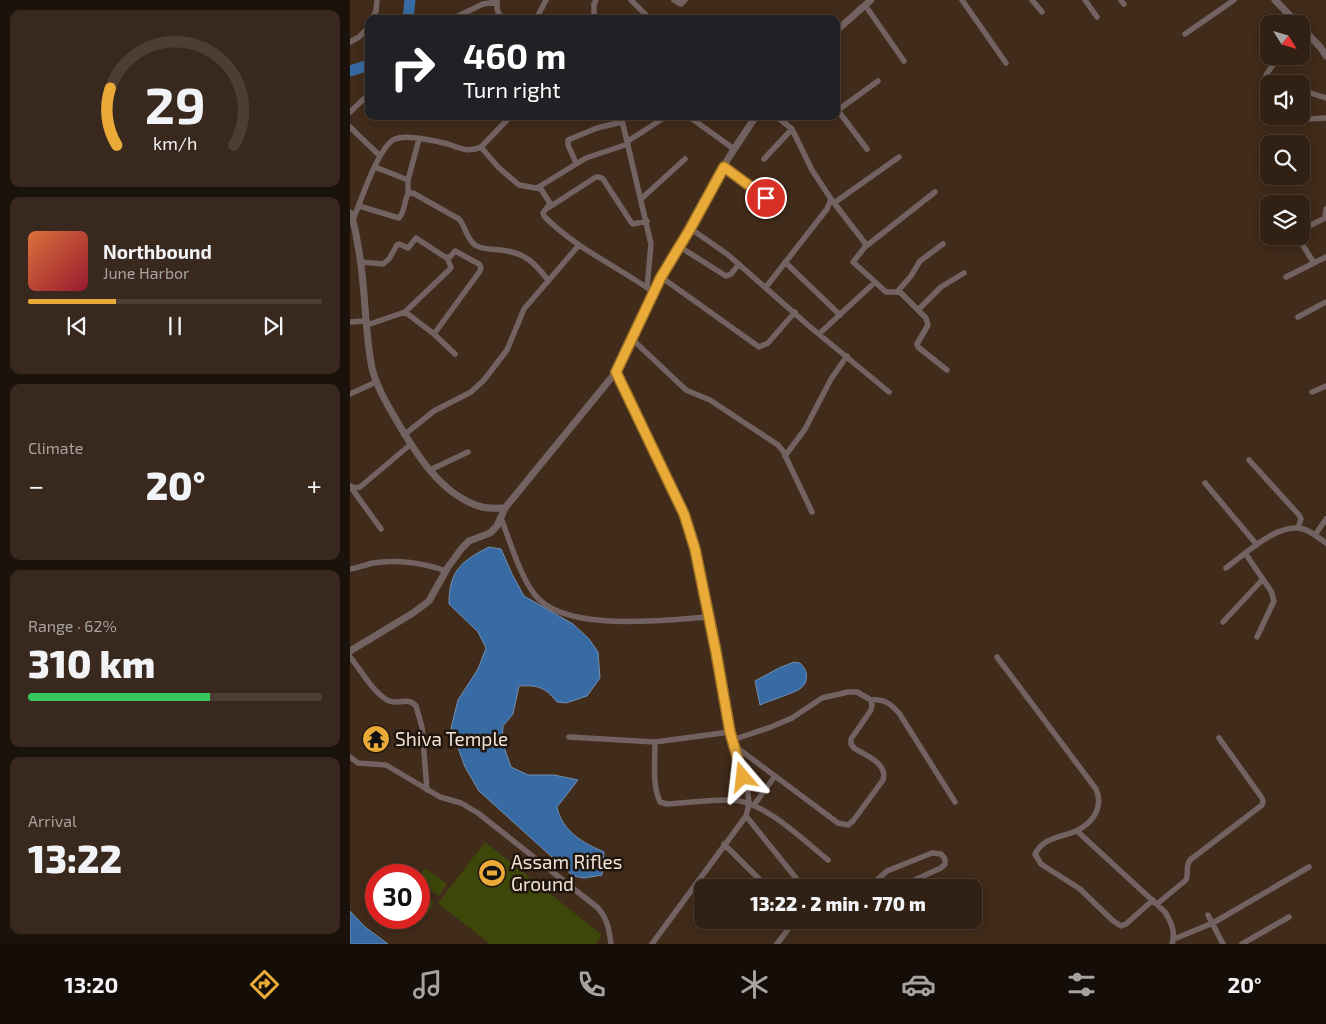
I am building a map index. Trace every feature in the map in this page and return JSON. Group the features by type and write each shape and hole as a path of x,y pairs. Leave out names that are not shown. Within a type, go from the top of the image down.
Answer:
{"street":[{"path":"374,15 377,0"},
{"path":"538,15 546,0"},
{"path":"594,15 596,0"},
{"path":"631,0 646,15"},
{"path":"674,0 681,4 685,0"},
{"path":"962,0 1006,63"},
{"path":"1032,0 1042,12"},
{"path":"1085,0 1097,18"},
{"path":"1184,34 1234,0"},
{"path":"1275,0 1289,15"},
{"path":"460,15 482,4 497,1 499,15"},
{"path":"840,27 868,2 904,60"},
{"path":"350,42 365,31"},
{"path":"1310,36 1326,56"},
{"path":"840,107 878,81"},
{"path":"1310,93 1326,98"},
{"path":"350,112 365,98"},
{"path":"840,113 868,149"},
{"path":"1310,119 1326,118"},
{"path":"505,508 483,507 471,502 445,485 430,470 404,435 376,382 372,368 366,323 361,262 352,216 359,206 380,156 390,141 396,138 419,139 444,143 469,151 481,147 507,120"},
{"path":"576,163 568,145 568,140 619,120"},
{"path":"350,651 421,608 429,601 462,548 469,542 490,533 501,518 505,508 616,372 632,339 650,290 651,244 622,120"},
{"path":"537,188 576,163 628,143 661,120"},
{"path":"694,120 734,149"},
{"path":"650,290 661,277 680,247 734,149 753,120"},
{"path":"781,120 792,129 812,170 865,243 865,247"},
{"path":"350,127 380,156"},
{"path":"764,159 792,129"},
{"path":"359,206 399,218 402,215 408,194 408,180 419,139"},
{"path":"481,147 498,167 519,185 537,188 544,192 549,200 549,206 543,214 546,218 579,245 650,290"},
{"path":"766,288 833,201 899,157"},
{"path":"642,199 685,159"},
{"path":"375,167 408,180"},
{"path":"724,167 766,198"},
{"path":"545,211 599,176 633,224 646,221"},
{"path":"935,192 865,247 853,262 886,292 897,292 905,297 926,318 928,326 917,344 918,347 947,370"},
{"path":"408,194 413,193 458,219 462,223 468,237 477,246 485,250 500,250 525,256 535,264 548,280"},
{"path":"1310,226 1325,218 1326,209"},
{"path":"690,229 739,264 889,392"},
{"path":"350,322 366,323 404,312 450,269 448,258 416,238 408,248 397,245 383,264 361,262"},
{"path":"897,292 911,276 920,261 943,244"},
{"path":"404,435 434,411 466,395 484,380 507,350 524,309 579,245"},
{"path":"1303,245 1314,262"},
{"path":"680,247 726,276 731,274 739,264"},
{"path":"434,334 481,267 479,264 455,251 448,258"},
{"path":"1286,277 1326,256"},
{"path":"785,262 840,315"},
{"path":"918,310 941,287 964,273"},
{"path":"661,277 759,347 768,343 795,312"},
{"path":"819,334 873,286 874,281"},
{"path":"1298,317 1326,302"},
{"path":"404,312 434,334 455,354"},
{"path":"632,339 686,390 710,400 773,441 785,456 812,512"},
{"path":"785,456 805,429 831,379 847,356"},
{"path":"616,372 684,514 692,538 716,652 732,742 752,804"},
{"path":"350,394 376,382"},
{"path":"1312,392 1326,386"},
{"path":"350,486 360,487 411,444"},
{"path":"430,470 468,452"},
{"path":"1248,460 1299,514 1301,519 1298,528"},
{"path":"1205,483 1257,544"},
{"path":"350,486 381,529"},
{"path":"501,518 527,583 535,596 544,604 571,615 623,623 708,617"},
{"path":"1315,535 1326,518"},
{"path":"1226,568 1257,544 1284,529 1304,529 1326,543"},
{"path":"1245,554 1271,591 1274,601 1258,638"},
{"path":"350,569 387,562 418,564 446,571"},
{"path":"1223,622 1263,579"},
{"path":"350,657 386,699 392,702 414,702 422,727 427,790"},
{"path":"997,657 1100,798 1099,806 1089,821 1077,831 1058,836 1044,843 1035,854 1037,859 1041,864 1080,889 1120,926 1126,924 1186,880 1188,876 1187,865 1190,860 1262,805 1262,798 1219,738"},
{"path":"732,742 792,718 822,698 848,692 857,692 871,700 885,701 891,704 899,713 955,802"},
{"path":"732,742 838,823 848,825 883,780 884,775 884,769 880,765 851,744 854,733 871,710 871,700"},
{"path":"569,737 655,742 730,732"},
{"path":"655,742 657,796 660,802 667,804 733,800 752,804 772,815 828,860"},
{"path":"350,757 358,763 386,765 440,797 461,804 478,813 598,908 605,916 609,926 611,944"},
{"path":"652,944 746,816 752,804 775,776"},
{"path":"746,816 797,879"},
{"path":"1077,831 1155,902 1170,921 1173,942 1213,923 1310,867"},
{"path":"724,844 759,879"},
{"path":"878,879 887,871 932,852 941,854 945,859 945,864 941,868 917,879"},
{"path":"1208,915 1223,944"},
{"path":"1242,944 1289,917"},
{"path":"778,944 788,929"}],"green space":[{"name":"Assam Rifles Ground","path":"485,842 602,935 596,944 490,944 438,903"},
{"path":"430,872 447,884 439,896 430,889"},
{"path":"430,900 434,903 430,909"}],"water":[{"path":"489,547 501,549 524,596 573,624 589,639 598,652 600,678 587,696 566,703 557,702 549,693 541,688 519,686 513,714 503,726 502,741 511,767 528,775 554,775 578,780 557,807 564,823 574,835 588,845 604,852 602,875 584,878 573,876 479,791 465,767 451,728 458,700 478,669 486,648 478,632 449,604 451,583 454,575 464,562"},
{"path":"794,662 800,663 806,672 806,682 804,685 793,692 760,705 755,681"},
{"path":"350,911 365,929 388,944 350,944"}],"waterway":[{"path":"408,15 410,0"},
{"path":"350,71 365,66"}],"place":[{"name":"Shiva Temple","path":"376,739"},
{"name":"Assam Rifles Ground","path":"492,873"}],"route":[{"path":"743,777 732,744 716,652 692,538 684,514 616,372 653,292 700,213 724,167 766,198"}]}
